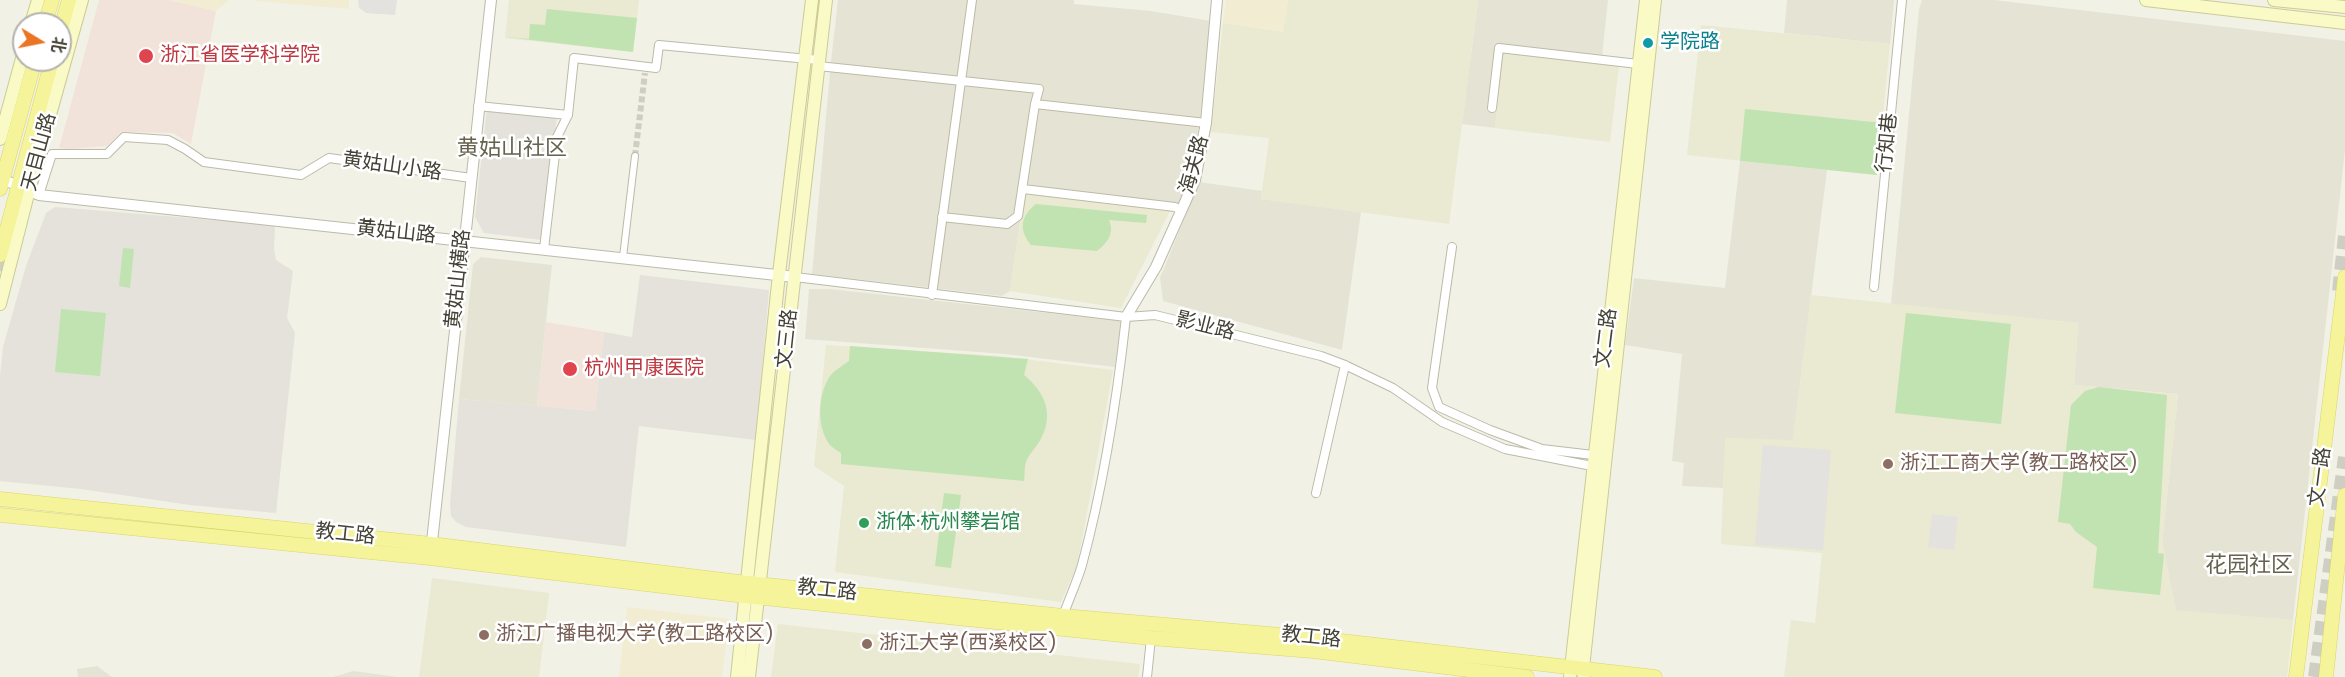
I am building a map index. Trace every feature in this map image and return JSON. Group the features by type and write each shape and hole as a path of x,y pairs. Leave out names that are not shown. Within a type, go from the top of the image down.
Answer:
{"main road":[{"name":"天目山路","path":"0,304 82,0"},
{"name":"文三路","path":"750,677 753,590 779,274 813,0"},
{"name":"文三路","path":"737,677 753,590 795,277 826,0"},
{"name":"文二路","path":"1577,673 1593,461 1646,0"},
{"name":"文二路","path":"1577,673 1655,0"},
{"path":"2146,0 2345,23"},
{"path":"2274,0 2345,7"},
{"path":"0,139 18,72"},
{"name":"天目山路","path":"1,182 32,72"},
{"name":"天目山路","path":"0,255 29,190 50,72"},
{"name":"文一路","path":"2296,677 2345,278"},
{"name":"文一路","path":"2326,677 2345,495"},
{"name":"教工路","path":"0,499 1151,638 1313,651 1527,677"},
{"name":"教工路","path":"0,515 430,551"},
{"name":"教工路","path":"753,590 1315,638 1577,673 1655,677"}],"street":[{"name":"黄姑山横路","path":"430,551 491,0"},
{"path":"932,295 963,82 972,0"},
{"name":"海关路","path":"1126,317 1156,267 1195,180 1206,123 1217,0"},
{"name":"行知巷","path":"1874,287 1902,0"},
{"path":"544,249 557,137 568,115 574,58 645,70 656,68 659,45 806,58 818,63 963,82 1039,89 1018,216 1007,224 942,217"},
{"path":"1492,108 1499,48 1638,64"},
{"path":"1035,104 1206,123"},
{"path":"478,106 568,115"},
{"name":"黄姑山小路","path":"29,190 52,154 107,154 124,137 168,140 204,162 301,175 329,158 471,178"},
{"path":"623,257 635,156"},
{"name":"黄姑山路","path":"1,182 29,190 795,277"},
{"path":"1023,189 1175,207 1182,211"},
{"path":"1452,247 1432,388 1438,407 1490,430 1542,449 1593,461"},
{"name":"影业路","path":"795,277 1126,317 1155,315 1321,356 1345,365 1393,388 1442,422 1505,449 1593,461"},
{"path":"1063,616 1082,566 1098,496 1120,370 1126,317"},
{"path":"1316,493 1345,365"},
{"path":"1147,677 1151,638"}],"shaded area":[{"name":"浙江省医学科学院","path":"99,0 168,0 216,11 191,144 173,133 121,132 107,146 59,148"},
{"path":"168,0 229,0 216,11"},
{"path":"249,0 349,0 349,9"},
{"path":"358,0 397,0 395,15 366,13 359,8"},
{"path":"509,0 639,0 633,52 505,38"},
{"path":"838,0 1074,0 1074,4 1151,11 1211,21 1201,117 1181,204 1027,194 1020,223 1010,291 1002,296 812,274"},
{"path":"1226,0 1288,0 1284,32 1223,23"},
{"path":"1288,0 1478,0 1449,224 1261,199 1269,138 1211,132 1223,23 1283,32"},
{"path":"1478,0 1608,0 1602,57 1505,47 1495,128 1462,124"},
{"path":"1787,0 1894,0 1890,44 1784,33"},
{"path":"1922,0 1994,0 2345,41 2345,150 2293,620 2176,611 2162,542 2178,394 2074,385 2078,323 1891,305 1919,9"},
{"path":"1701,25 1890,44 1877,175 1687,155"},
{"path":"1504,53 1619,66 1610,142 1495,128"},
{"path":"487,107 557,115 542,240 484,233 475,217"},
{"path":"1740,161 1827,170 1793,441 1726,438 1723,488 1682,486 1684,463 1672,461 1682,354 1625,345 1634,278 1725,288"},
{"path":"1199,182 1262,191 1261,199 1361,212 1342,350 1163,301 1160,278"},
{"path":"1027,194 1170,211 1121,308 1010,291 1020,223"},
{"path":"55,207 275,225 276,260 293,271 287,318 295,333 276,513 190,505 81,489 0,481 0,376 3,347 26,266 46,213"},
{"path":"481,257 552,265 537,406 459,399 473,264"},
{"path":"640,275 769,290 756,440 639,426 626,547 466,527 456,522 451,516 450,504 459,399 595,411 604,332 632,337"},
{"path":"809,289 830,289 1122,321 1115,367 1004,354 805,339"},
{"name":"浙江工商大学(教工路校区)","path":"1811,295 2078,323 2074,385 2178,394 2162,542 2176,610 2293,620 2287,677 1784,677 1791,620 1815,623 1822,553 1721,544 1725,438 1793,440"},
{"name":"杭州甲康医院","path":"546,322 604,332 595,411 537,406"},
{"path":"826,345 999,356 1113,370 1076,568 1061,602 835,572 844,486 814,466"},
{"path":"1763,445 1831,450 1823,550 1755,545"},
{"path":"1932,514 1958,517 1954,550 1928,547"},
{"name":"浙江广播电视大学(教工路校区)","path":"432,578 549,593 539,677 419,677"},
{"path":"627,607 729,619 722,677 619,677"},
{"name":"浙江大学(西溪校区)","path":"778,624 1140,664 1138,677 771,677"},
{"path":"97,666 112,677 78,677 77,669"},
{"path":"353,671 398,677 333,677"}],"green space":[{"path":"547,9 637,18 633,52 506,37 529,39 530,24 545,25"},
{"path":"1745,109 1882,123 1877,175 1740,161"},
{"path":"1036,204 1147,215 1146,223 1109,220 1111,230 1109,238 1097,251 1031,245 1024,234 1023,223 1027,213"},
{"path":"123,248 134,249 130,288 119,286"},
{"path":"61,309 106,313 100,376 55,372"},
{"path":"1906,313 2011,324 2001,424 1895,413"},
{"path":"850,346 1028,359 1024,375 1043,397 1047,414 1044,432 1026,462 1024,481 841,464 841,453 825,438 820,410 826,383 832,374 849,361"},
{"path":"2099,387 2167,395 2158,553 2164,554 2160,595 2093,588 2097,547 2076,532 2070,524 2058,522 2071,405 2085,391"},
{"path":"944,493 961,495 951,568 935,566"}],"tunnel":[{"path":"635,156 645,73"},
{"path":"2339,291 2345,236"},
{"path":"0,271 7,244"},
{"path":"2315,677 2345,457"}],"place":[{"name":"学院路","path":"1648,43"},
{"name":"浙江省医学科学院","path":"146,56"},
{"name":"杭州甲康医院","path":"570,369"},
{"name":"浙江工商大学(教工路校区)","path":"1888,464"},
{"name":"浙体·杭州攀岩馆","path":"864,523"},
{"name":"浙江广播电视大学(教工路校区)","path":"484,635"},
{"name":"浙江大学(西溪校区)","path":"867,644"}],"district":[{"name":"黄姑山社区","path":"512,149"},
{"name":"花园社区","path":"2249,566"}]}
